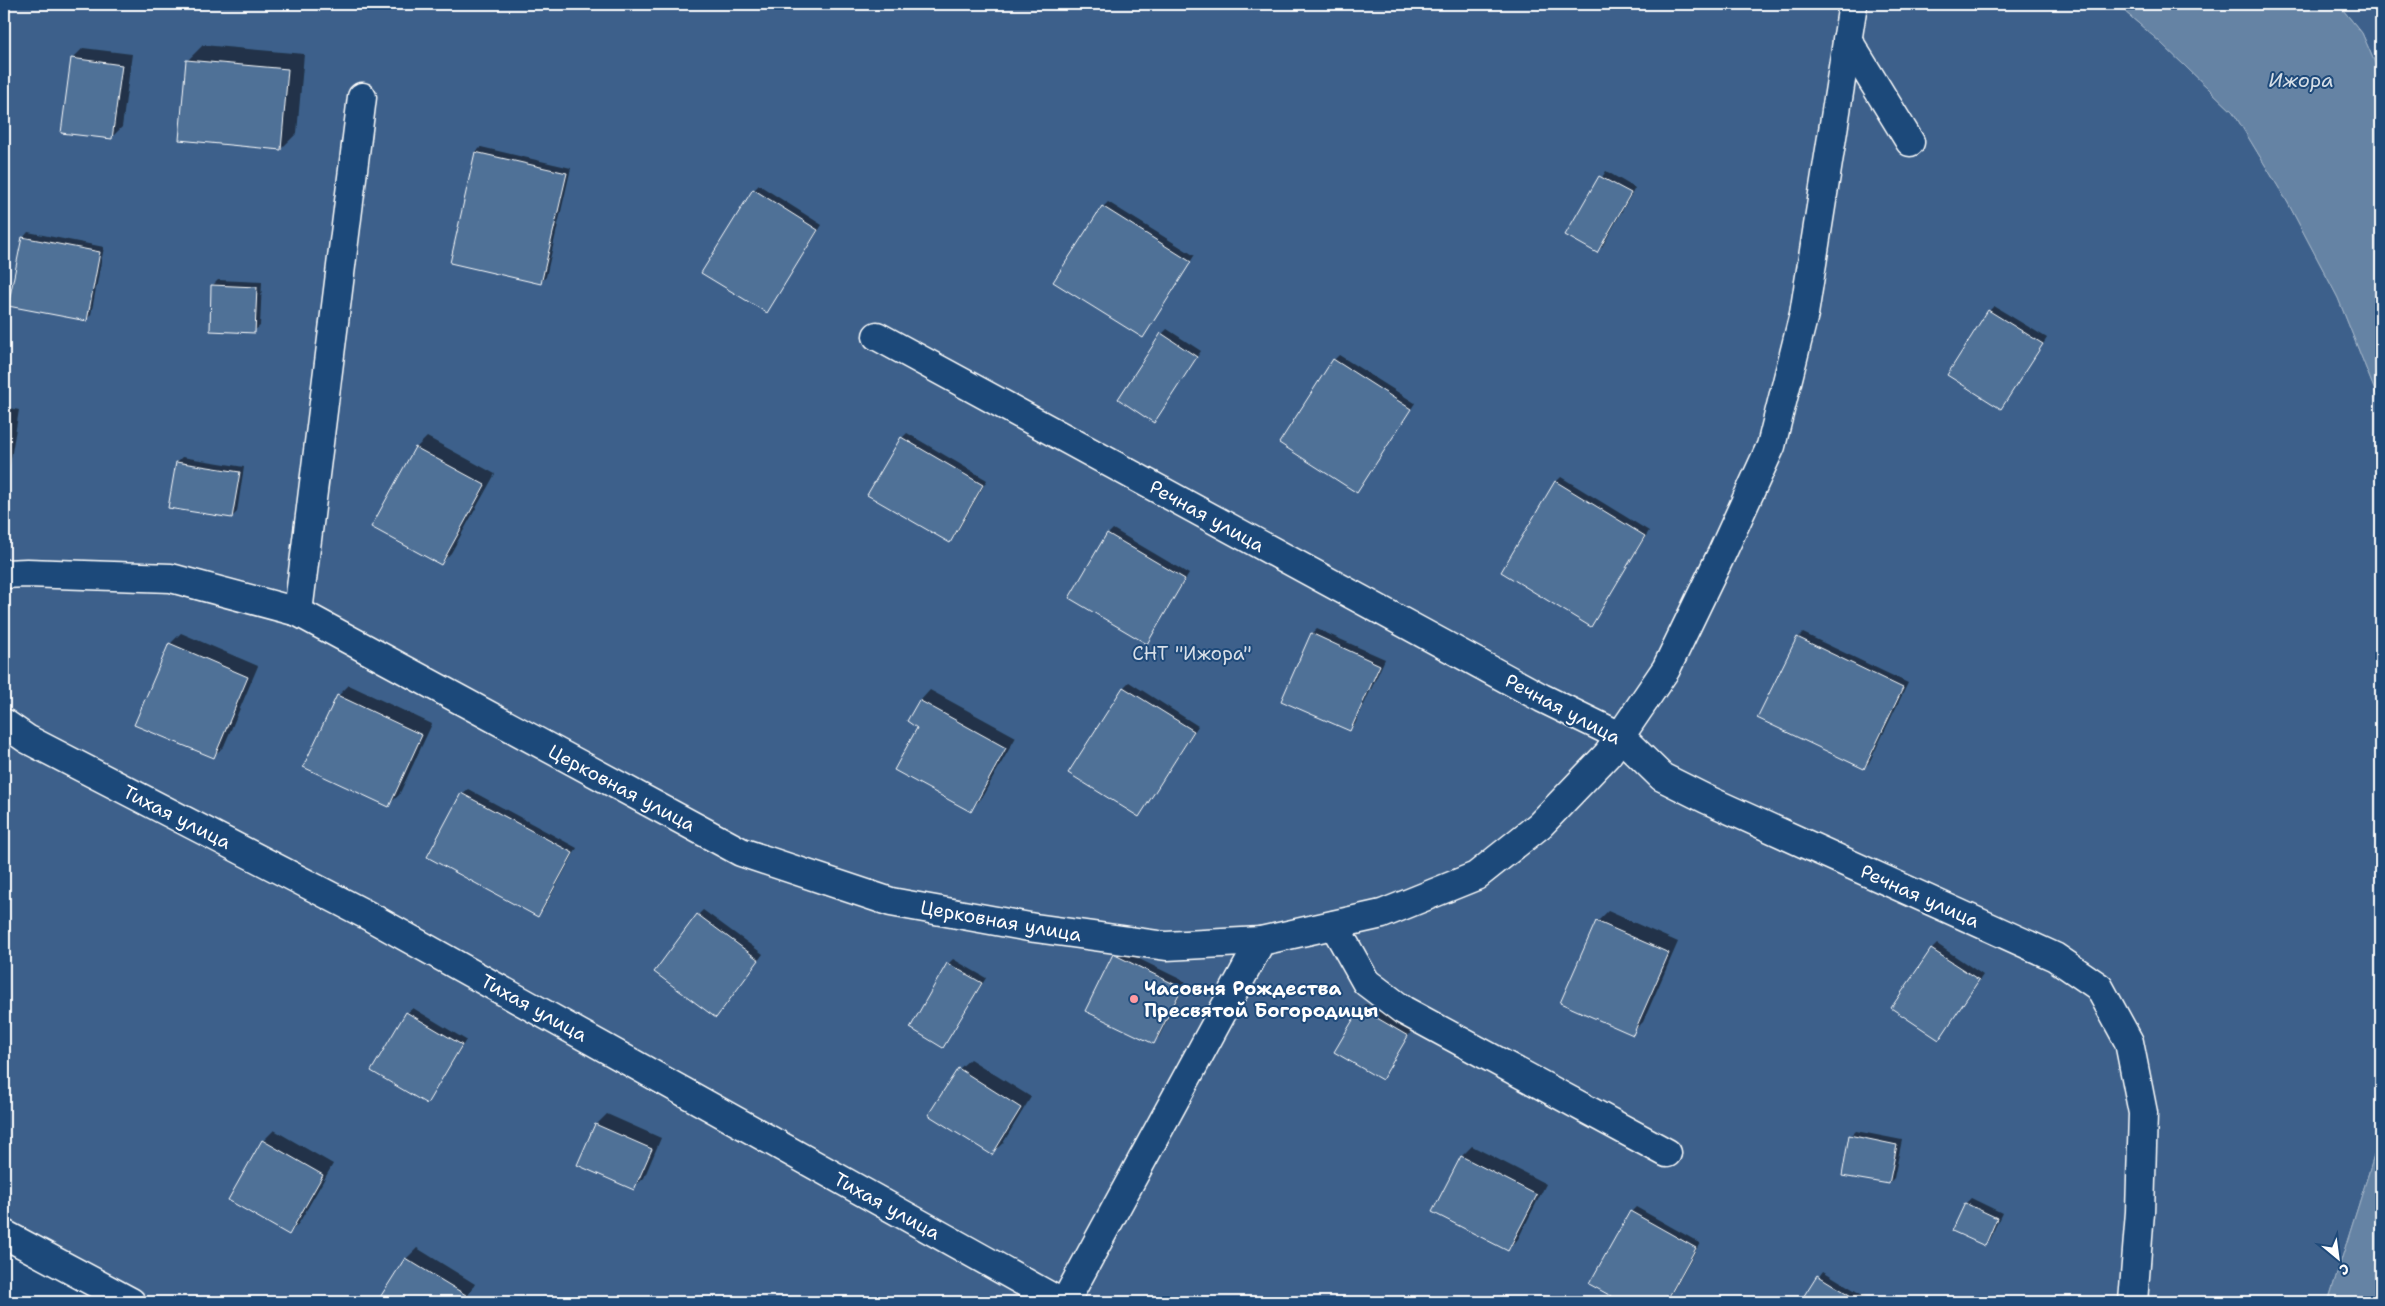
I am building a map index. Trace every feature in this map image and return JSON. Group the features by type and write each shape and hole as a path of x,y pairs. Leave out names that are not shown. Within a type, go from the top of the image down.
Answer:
{"street":[{"name":"Церковная улица","path":"4,574 27,573 171,578 298,612 741,852 891,902 1034,928 1166,946 1260,942 1382,914 1476,876 1540,825 1608,754 1666,669 1771,446 1804,314 1853,4"},
{"path":"1847,40 1910,142"},
{"path":"298,612 362,97"},
{"name":"Речная улица","path":"877,336 1534,693 1620,736 1662,777 1706,799 2055,957 2099,987 2129,1042 2143,1113 2140,1212 2132,1302"},
{"name":"Тихая улица","path":"4,722 27,739 367,915 1060,1302"},
{"path":"1334,925 1366,982 1403,1010 1667,1153"},
{"path":"1065,1302 1260,942"},
{"path":"4,1234 131,1302"}],"green space":[{"name":"СНТ \"Ижора\"","path":"4,4 2116,4 2160,42 2233,112 2288,203 2338,298 2381,406 2381,1134 2328,1302 131,1302 4,1234"},
{"path":"2338,4 2381,4 2381,77 2362,33"}],"water":[{"name":"Ижора","path":"2116,4 2338,4 2362,33 2381,77 2381,406 2338,298 2288,203 2233,112 2160,42"},
{"path":"2381,1134 2381,1302 2328,1302"}],"building":[{"path":"71,58 122,65 112,139 61,133"},
{"path":"186,60 288,69 281,150 179,140"},
{"path":"475,152 567,173 541,284 450,263"},
{"path":"1599,176 1631,193 1597,253 1565,235"},
{"path":"753,189 818,230 767,313 701,273"},
{"path":"1102,206 1191,262 1143,338 1053,282"},
{"path":"22,237 100,252 87,321 8,306"},
{"path":"211,285 257,287 255,333 210,331"},
{"path":"1988,310 2043,344 2001,409 1947,375"},
{"path":"1161,333 1197,357 1154,423 1118,399"},
{"path":"1333,359 1411,409 1357,493 1279,443"},
{"path":"4,420 9,421 4,453"},
{"path":"901,437 983,485 950,543 867,495"},
{"path":"415,447 485,485 441,565 371,527"},
{"path":"176,462 240,472 232,518 168,508"},
{"path":"1555,481 1645,536 1591,627 1501,572"},
{"path":"1107,533 1185,579 1147,644 1069,598"},
{"path":"1311,633 1380,665 1350,731 1281,701"},
{"path":"1797,637 1903,688 1864,769 1757,718"},
{"path":"169,643 248,677 214,758 134,725"},
{"path":"1123,687 1194,731 1139,817 1068,773"},
{"path":"337,695 422,735 389,807 303,767"},
{"path":"919,700 1006,748 971,812 894,770 917,728 907,721"},
{"path":"461,793 573,853 538,917 427,857"},
{"path":"697,914 759,960 716,1018 654,972"},
{"path":"1596,921 1669,953 1633,1035 1560,1003"},
{"path":"1931,949 1979,980 1939,1040 1891,1008"},
{"path":"1113,954 1182,988 1154,1044 1085,1011"},
{"path":"947,963 982,983 943,1048 910,1028"},
{"path":"1360,1008 1408,1036 1382,1080 1334,1052"},
{"path":"406,1012 462,1045 427,1104 371,1071"},
{"path":"958,1068 1021,1108 992,1155 928,1115"},
{"path":"595,1124 652,1149 634,1190 577,1165"},
{"path":"1849,1135 1897,1145 1889,1184 1842,1176"},
{"path":"262,1140 323,1175 289,1235 228,1200"},
{"path":"1461,1156 1537,1195 1508,1251 1432,1212"},
{"path":"1965,1203 1997,1218 1985,1246 1952,1231"},
{"path":"1630,1211 1696,1248 1666,1302 1622,1302 1589,1284"},
{"path":"405,1258 466,1295 461,1302 377,1302"},
{"path":"1817,1275 1861,1302 1800,1302"}],"place":[{"name":"Часовня Рождества Пресвятой Богородицы","path":"1134,999"}]}
